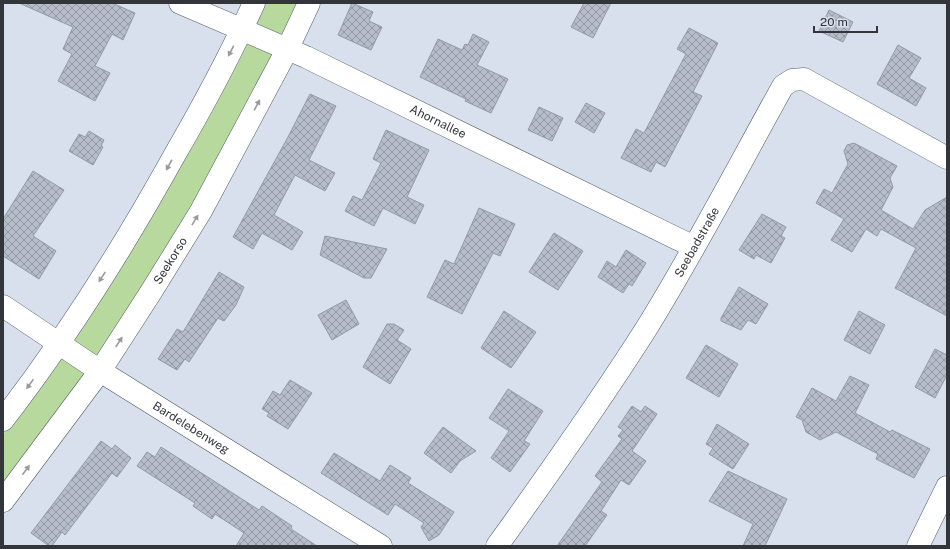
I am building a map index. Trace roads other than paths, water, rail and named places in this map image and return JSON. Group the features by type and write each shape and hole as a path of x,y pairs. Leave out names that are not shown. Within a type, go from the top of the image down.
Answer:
{"street":[{"name":"Ahornallee","path":"180,3 306,57 694,247"},
{"path":"3,420 59,343 122,246 208,96 242,30 254,3"},
{"name":"Seekorso","path":"3,501 100,371 151,292 200,211 287,50 309,3"},
{"name":"Seebadstraße","path":"497,546 552,469 646,329 694,247 783,86 792,80 804,79 947,158"},
{"name":"Bardelebenweg","path":"3,306 100,371 382,546"},
{"path":"918,546 947,487"}]}
